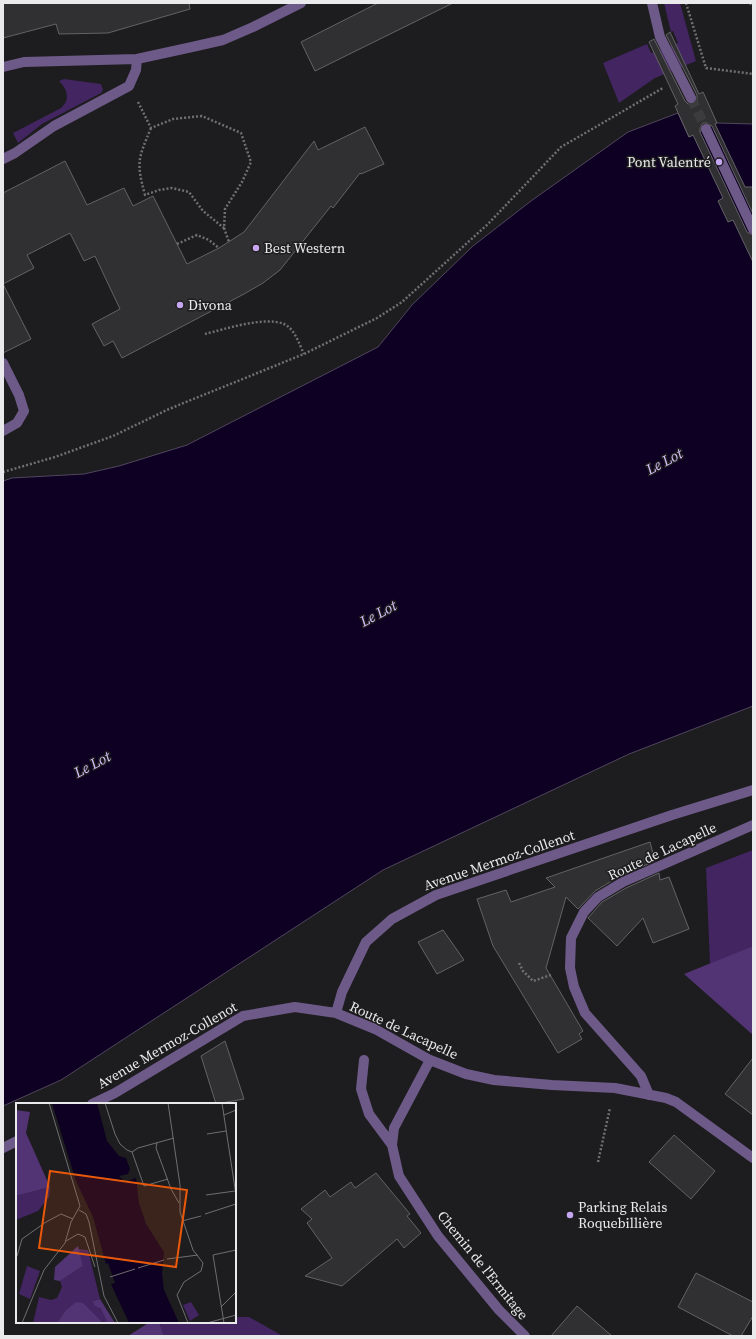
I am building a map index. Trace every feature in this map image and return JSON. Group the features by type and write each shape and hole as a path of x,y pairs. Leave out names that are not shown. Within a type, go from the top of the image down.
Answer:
{"street":[{"path":"3,67 24,62 137,58 223,40 253,28 301,3"},
{"path":"652,3 660,37 691,98"},
{"path":"3,159 15,153 54,126 129,86 136,70 137,58"},
{"path":"706,128 753,229"},
{"path":"3,363 19,394 24,411 17,423 3,431"},
{"name":"Avenue Mermoz-Collenot","path":"94,1103 115,1093 243,1016 295,1007 336,1013 342,992 366,942 392,918 436,894 665,817 753,790"},
{"name":"Route de Lacapelle","path":"650,1095 641,1076 585,1013 574,987 570,968 571,938 584,912 598,897 623,882 753,825"},
{"name":"Route de Lacapelle","path":"336,1013 375,1029 430,1060 466,1074 494,1080 615,1088 676,1102 753,1158"},
{"name":"Chemin de l'Ermitage","path":"364,1060 361,1089 369,1114 392,1145"},
{"name":"Chemin de l'Ermitage","path":"430,1060 394,1128 392,1145 399,1176 438,1236 499,1310 525,1336"},
{"path":"3,1148 16,1141"}],"path":[{"path":"686,3 706,68 753,74"},
{"path":"750,3 753,6"},
{"path":"3,472 55,457 113,436 169,410 304,354 377,318 402,302 488,224 561,147 669,85"},
{"path":"129,86 151,128"},
{"path":"224,228 203,211 189,192 172,188 159,190 145,195 138,166 140,154 151,128 173,119 202,116 241,133 251,162 242,182 225,209 224,228 229,242"},
{"path":"177,244 197,235 209,240 219,248"},
{"path":"205,334 272,321 285,325 296,335 304,354"},
{"path":"519,963 523,971 533,981 570,968"},
{"path":"598,1162 611,1105"}],"shaded area":[{"path":"664,3 680,3 696,61 655,78 619,103 603,63 647,44 651,53 678,43 673,31 671,32"},
{"path":"64,79 101,84 103,90 101,93 42,124 18,143 13,133 64,105 67,94 59,81"},
{"path":"753,850 753,946 710,964 706,868"},
{"path":"753,946 753,1035 684,974"},
{"path":"236,1317 249,1317 283,1336 164,1336 159,1323 236,1323"},
{"path":"148,1323 159,1323 164,1336 128,1336"}],"water":[{"name":"Le Lot","path":"678,113 689,137 717,123 753,124 753,706 629,754 383,870 61,1080 3,1106 3,481 12,478 84,474 119,466 187,445 378,347 412,305 473,246 531,201 628,132"}],"building":[{"path":"3,3 189,3 190,9 108,33 59,34 56,24 3,38"},
{"path":"378,3 453,3 315,71 301,42"},
{"path":"670,32 699,94 703,92 717,123 715,124 745,187 753,187 753,214 712,126 707,123 703,123 700,128 700,132 747,232 753,235 753,262 733,220 728,222 718,201 723,198 693,135 689,137 675,106 678,104 649,42 654,39 685,101 688,104 694,104 697,101 697,95 666,35"},
{"path":"365,127 384,164 361,174 360,173 333,208 331,206 280,270 263,283 244,294 122,358 113,341 104,346 92,324 120,309 95,256 84,261 70,233 27,255 34,268 3,284 3,193 65,161 87,205 124,188 133,206 153,196 187,264 219,248 244,232 314,141 318,150"},
{"path":"3,284 31,339 3,353"},
{"path":"650,842 655,861 620,876 595,891 578,909 566,897 546,968 583,1031 579,1034 582,1039 558,1053 493,946 477,899 506,890 511,902 555,887 546,878"},
{"path":"659,873 660,880 669,877 689,929 653,943 643,918 617,946 588,918 602,902 626,888"},
{"path":"443,930 464,960 437,974 418,942"},
{"path":"225,1041 244,1099 216,1103 201,1056"},
{"path":"753,1058 753,1115 725,1094"},
{"path":"674,1135 715,1171 691,1199 649,1162"},
{"path":"376,1173 410,1214 407,1216 421,1233 404,1248 397,1239 342,1286 305,1276 332,1258 307,1223 312,1219 301,1209 325,1190 330,1197 351,1182 355,1188"},
{"path":"696,1273 753,1302 753,1316 741,1336 733,1336 678,1307"},
{"path":"577,1306 612,1336 551,1336"}],"tunnel":[{"path":"691,98 706,129"}],"place":[{"name":"Pont Valentré","path":"719,162"},
{"name":"Best Western","path":"256,248"},
{"name":"Divona","path":"180,305"},
{"name":"Parking Relais Roquebillière","path":"570,1215"}]}
